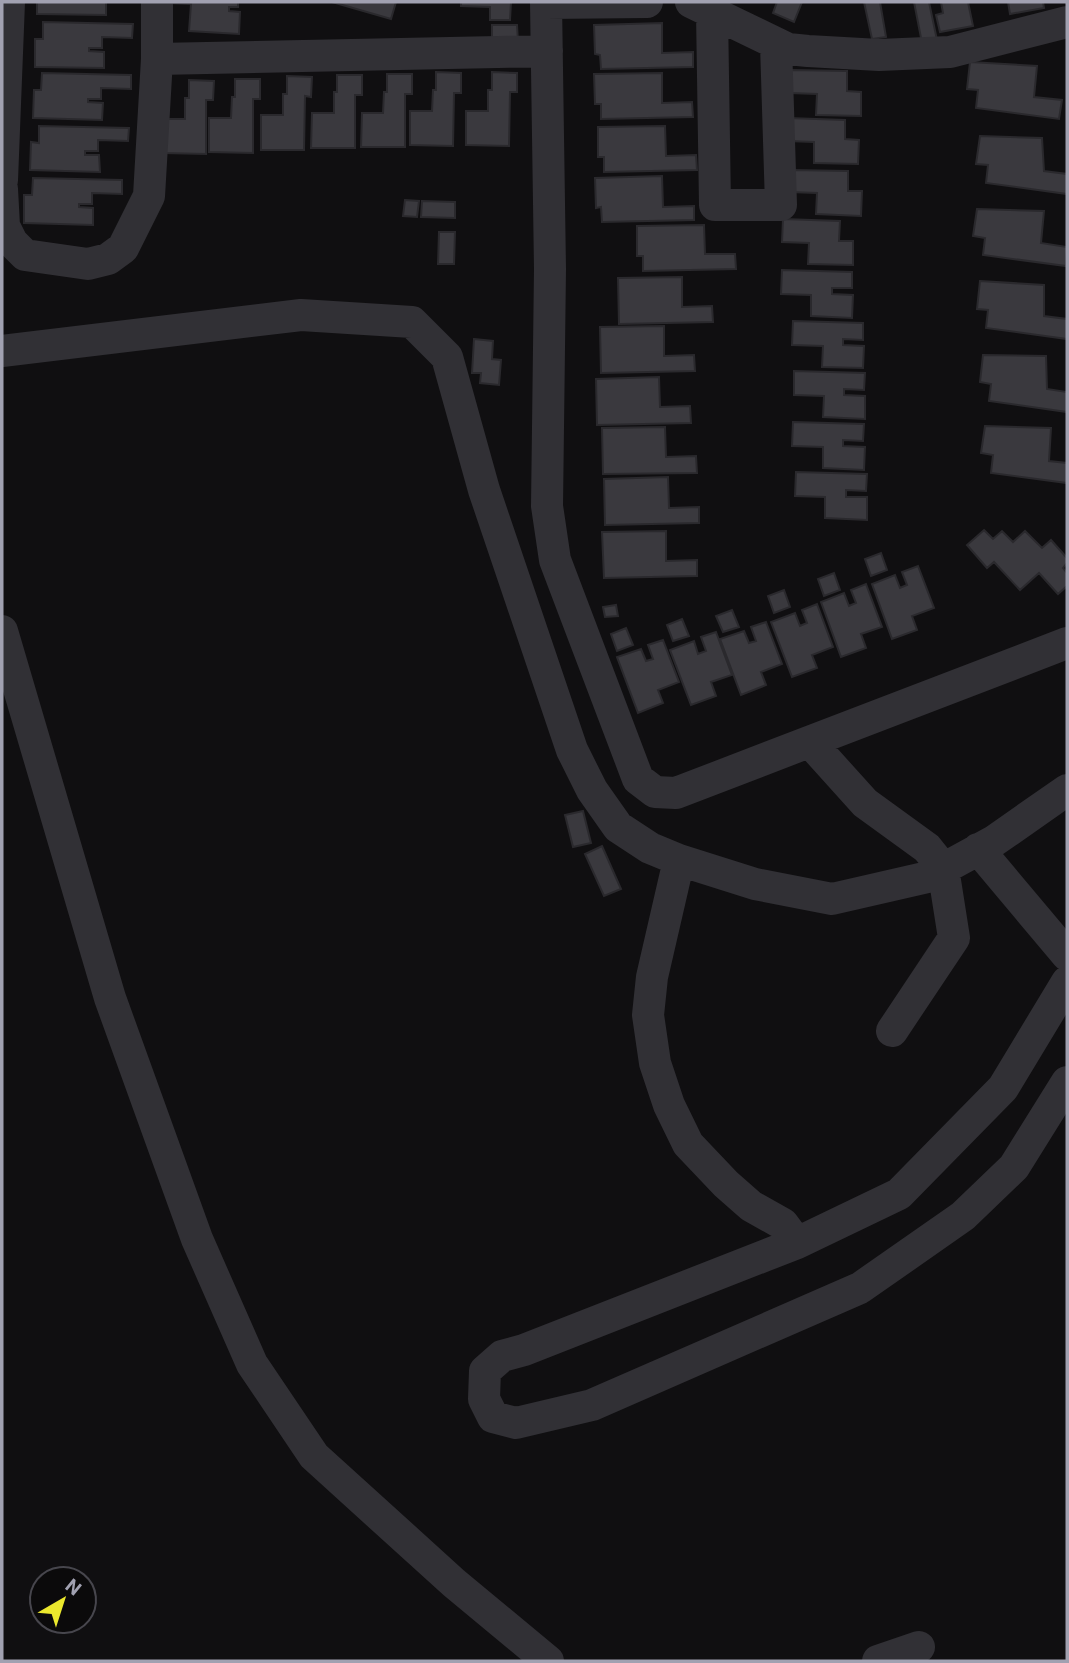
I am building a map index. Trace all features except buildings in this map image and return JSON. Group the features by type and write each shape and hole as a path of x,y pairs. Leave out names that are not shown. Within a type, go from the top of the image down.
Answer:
{"street":[{"path":"2,180 9,2"},
{"path":"2,189 4,226 12,242 25,255 88,264 108,259 123,248 149,195 158,2"},
{"path":"647,2 546,2 550,269 547,506 555,560 638,779 655,792 676,793 1067,643"},
{"path":"701,7 788,49 879,55 950,52 1067,22"},
{"path":"701,7 715,205 781,205 776,44"},
{"path":"156,59 547,51"},
{"path":"2,351 301,315 412,322 447,357 484,490 572,750 592,790 618,827 650,848 679,860 755,884 832,899 928,877 993,841 1067,790"},
{"path":"2,631 110,998 197,1239 252,1364 314,1456 454,1583 548,1661"},
{"path":"810,742 865,803 927,848 943,868 954,938 891,1031"},
{"path":"978,849 1067,955"},
{"path":"679,860 652,977 648,1015 655,1063 669,1105 688,1144 751,1206 783,1224 797,1243"},
{"path":"1067,982 1003,1088 899,1195 797,1243 524,1350 502,1356 485,1371 484,1399 493,1418 516,1423 592,1405 860,1287 962,1216 1014,1167 1067,1082"},
{"path":"878,1661 919,1647"}]}
